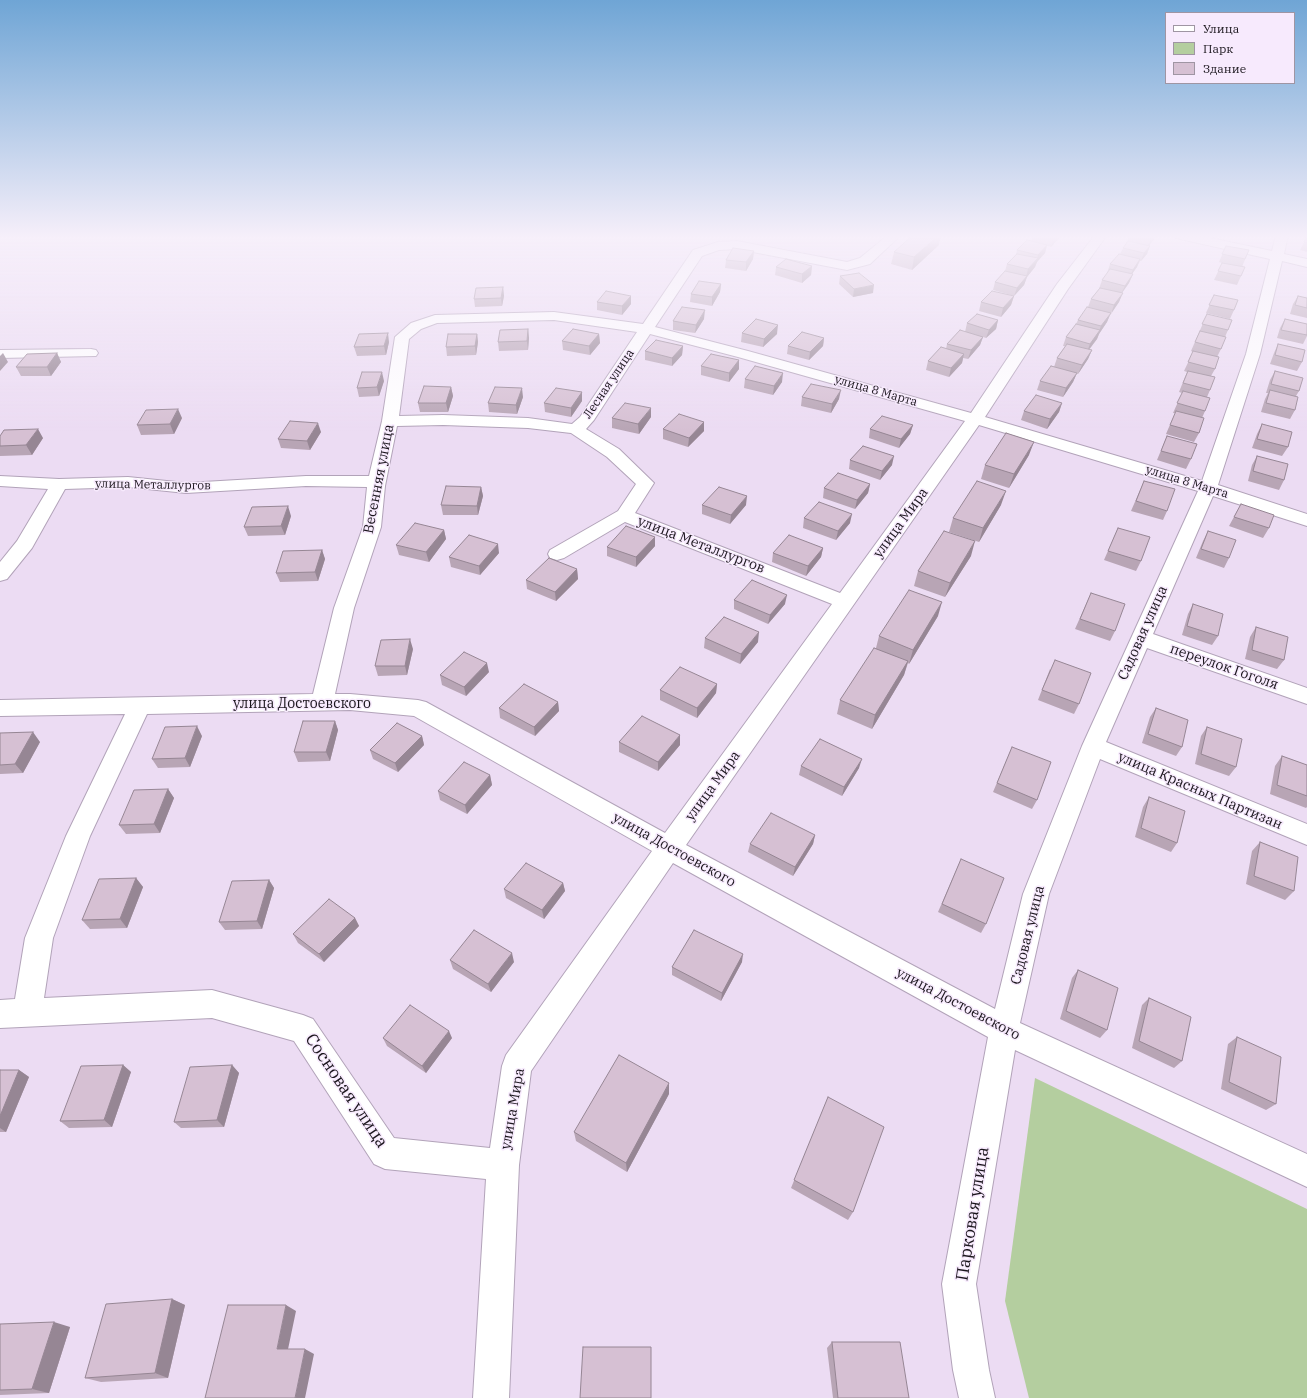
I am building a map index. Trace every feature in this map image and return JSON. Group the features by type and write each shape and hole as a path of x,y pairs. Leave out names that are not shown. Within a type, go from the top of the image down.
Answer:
{"street":[{"name":"Лесная улица","path":"575,429 586,420 665,300"},
{"name":"улица Мира","path":"490,1398 504,1164 517,1066 669,848 976,419 1053,300"},
{"name":"Садовая улица","path":"1004,1030 1036,894 1093,746 1208,488 1253,354 1267,300"},
{"name":"улица 8 Марта","path":"435,319 554,316 646,329 743,354 976,419 1208,488 1307,520"},
{"name":"Весенняя улица","path":"322,702 344,608 372,527 377,480 390,421 402,338 416,326 435,319"},
{"path":"0,354 91,353"},
{"name":"улица Металлургов","path":"390,421 443,420 528,423 575,429 613,453 645,483 624,515 845,602"},
{"name":"улица Металлургов","path":"0,480 59,484 128,482 186,488 306,480 347,482 377,480"},
{"path":"0,576 25,544 59,484"},
{"path":"557,554 624,515"},
{"name":"переулок Гоголя","path":"1141,638 1307,696"},
{"name":"улица Достоевского","path":"0,708 322,702 350,702 418,708 669,848 1004,1030 1307,1171"},
{"path":"13,1014 39,938 78,836 140,705"},
{"name":"улица Красных Партизан","path":"1093,746 1307,836"},
{"name":"Сосновая улица","path":"13,1014 212,1004 303,1029 385,1153 504,1164"},
{"name":"Парковая улица","path":"977,1398 971,1370 959,1284 1004,1030"}],"green space":[{"path":"1035,1078 1307,1209 1307,1398 1029,1398 1005,1301"}],"building":[{"path":"598,300 627,300 622,306 597,302"},
{"path":"983,300 1010,300 1003,308 981,302"},
{"path":"1096,300 1118,300 1114,305"},
{"path":"1211,300 1238,300 1234,310 1209,305"},
{"path":"1297,300 1307,300 1307,308 1295,305"},
{"path":"682,307 705,310 696,325 673,321"},
{"path":"1087,307 1111,313 1101,326 1078,320"},
{"path":"977,314 998,320 989,330 967,323"},
{"path":"1207,314 1232,320 1228,330 1202,324"},
{"path":"756,319 778,325 764,339 742,333"},
{"path":"1285,319 1307,324 1307,335 1281,330"},
{"path":"1076,324 1100,330 1090,344 1066,337"},
{"path":"528,329 527,341 498,342 500,330"},
{"path":"573,329 599,334 589,346 562,341"},
{"path":"960,330 983,337 971,350 947,344"},
{"path":"1200,331 1226,337 1221,349 1195,342"},
{"path":"802,332 824,338 810,352 788,346"},
{"path":"388,333 384,346 354,347 359,334"},
{"path":"448,334 477,334 475,346 446,347"},
{"path":"656,340 683,346 672,358 645,351"},
{"path":"1067,344 1092,350 1082,365 1057,358"},
{"path":"1278,344 1305,350 1302,362 1275,355"},
{"path":"941,347 964,354 951,368 928,361"},
{"path":"1193,351 1219,357 1215,369 1188,362"},
{"path":"57,353 47,367 16,367 27,354"},
{"path":"711,354 739,360 729,373 701,366"},
{"path":"755,366 783,373 774,386 745,379"},
{"path":"1051,366 1077,373 1066,388 1040,381"},
{"path":"1188,371 1215,377 1210,390 1183,383"},
{"path":"1275,371 1303,378 1299,391 1271,384"},
{"path":"362,372 382,372 377,387 357,388"},
{"path":"811,384 841,390 832,404 802,397"},
{"path":"424,386 451,387 446,403 418,403"},
{"path":"495,387 522,388 516,405 488,403"},
{"path":"556,388 582,392 571,408 544,403"},
{"path":"1270,390 1298,397 1295,410 1266,403"},
{"path":"1183,391 1210,398 1205,411 1177,403"},
{"path":"1036,395 1062,403 1050,419 1024,411"},
{"path":"625,403 651,408 638,424 612,418"},
{"path":"178,409 170,424 137,425 146,410"},
{"path":"1176,411 1204,418 1199,433 1170,425"},
{"path":"679,414 704,422 689,438 663,429"},
{"path":"882,416 913,425 901,439 870,429"},
{"path":"290,421 318,423 307,441 278,439"},
{"path":"1262,424 1292,432 1288,447 1257,439"},
{"path":"38,429 26,445 0,446 0,436 4,430"},
{"path":"1006,433 1034,442 1014,474 985,465"},
{"path":"1167,436 1197,444 1191,459 1161,451"},
{"path":"863,446 894,456 882,471 850,460"},
{"path":"1257,456 1288,464 1284,480 1253,471"},
{"path":"838,473 870,484 857,500 824,488"},
{"path":"977,481 1006,491 983,528 953,518"},
{"path":"1144,481 1175,489 1167,511 1136,501"},
{"path":"446,486 481,487 477,506 441,505"},
{"path":"719,487 747,496 731,515 702,505"},
{"path":"819,502 852,514 838,531 804,518"},
{"path":"1241,504 1274,515 1269,528 1234,517"},
{"path":"288,506 281,526 244,527 252,507"},
{"path":"415,523 444,530 426,552 396,545"},
{"path":"626,526 655,537 636,557 607,547"},
{"path":"1118,528 1150,537 1141,561 1108,551"},
{"path":"944,531 975,541 950,583 918,571"},
{"path":"1208,531 1236,540 1229,558 1201,549"},
{"path":"469,535 498,544 479,566 449,557"},
{"path":"789,535 823,548 808,566 773,553"},
{"path":"322,550 315,572 276,573 283,551"},
{"path":"549,558 577,569 555,592 526,580"},
{"path":"752,580 787,595 770,615 734,600"},
{"path":"909,590 942,602 913,650 879,636"},
{"path":"1091,593 1125,604 1115,631 1080,619"},
{"path":"1193,604 1223,614 1218,636 1187,626"},
{"path":"724,617 759,632 741,654 705,638"},
{"path":"1256,627 1288,637 1284,660 1252,650"},
{"path":"410,639 405,666 375,666 381,640"},
{"path":"874,648 908,661 875,715 840,700"},
{"path":"464,652 487,663 464,687 440,675"},
{"path":"1055,660 1091,673 1079,704 1042,690"},
{"path":"680,667 717,684 697,708 660,690"},
{"path":"524,684 558,702 534,727 499,708"},
{"path":"1156,708 1188,720 1182,747 1148,734"},
{"path":"642,716 680,735 658,762 619,742"},
{"path":"303,721 335,721 326,752 294,752"},
{"path":"397,723 422,736 395,763 370,750"},
{"path":"197,726 185,758 152,759 165,727"},
{"path":"1207,727 1242,739 1236,767 1201,754"},
{"path":"33,732 15,764 0,765 0,733"},
{"path":"820,739 862,759 844,787 801,766"},
{"path":"1012,747 1051,762 1037,800 997,783"},
{"path":"1282,756 1307,765 1307,796 1277,785"},
{"path":"464,762 490,775 465,805 438,791"},
{"path":"168,789 154,824 119,825 134,790"},
{"path":"1149,797 1185,811 1177,843 1141,828"},
{"path":"771,813 815,835 795,867 750,844"},
{"path":"1260,842 1298,857 1294,891 1254,876"},
{"path":"961,859 1004,878 986,924 942,904"},
{"path":"526,863 563,883 542,910 504,889"},
{"path":"136,878 120,919 82,920 99,879"},
{"path":"269,880 257,921 219,922 232,881"},
{"path":"329,899 355,918 319,954 293,934"},
{"path":"474,930 512,953 488,984 450,960"},
{"path":"694,930 743,954 722,993 672,967"},
{"path":"1078,970 1118,988 1107,1030 1066,1011"},
{"path":"1149,998 1191,1017 1182,1061 1139,1041"},
{"path":"410,1005 449,1031 422,1066 383,1038"},
{"path":"1237,1037 1281,1057 1276,1104 1229,1082"},
{"path":"619,1055 669,1083 626,1163 574,1132"},
{"path":"123,1065 104,1120 60,1121 81,1066"},
{"path":"232,1065 217,1120 174,1122 190,1067"},
{"path":"0,1070 19,1070 0,1116"},
{"path":"828,1097 884,1127 853,1212 794,1180"},
{"path":"172,1299 155,1373 85,1378 106,1304"},
{"path":"228,1305 286,1305 277,1349 305,1349 295,1398 205,1398"},
{"path":"54,1322 32,1389 0,1390 0,1324"},
{"path":"832,1342 900,1342 909,1398 838,1398"},
{"path":"583,1347 651,1347 651,1398 580,1398"}]}
